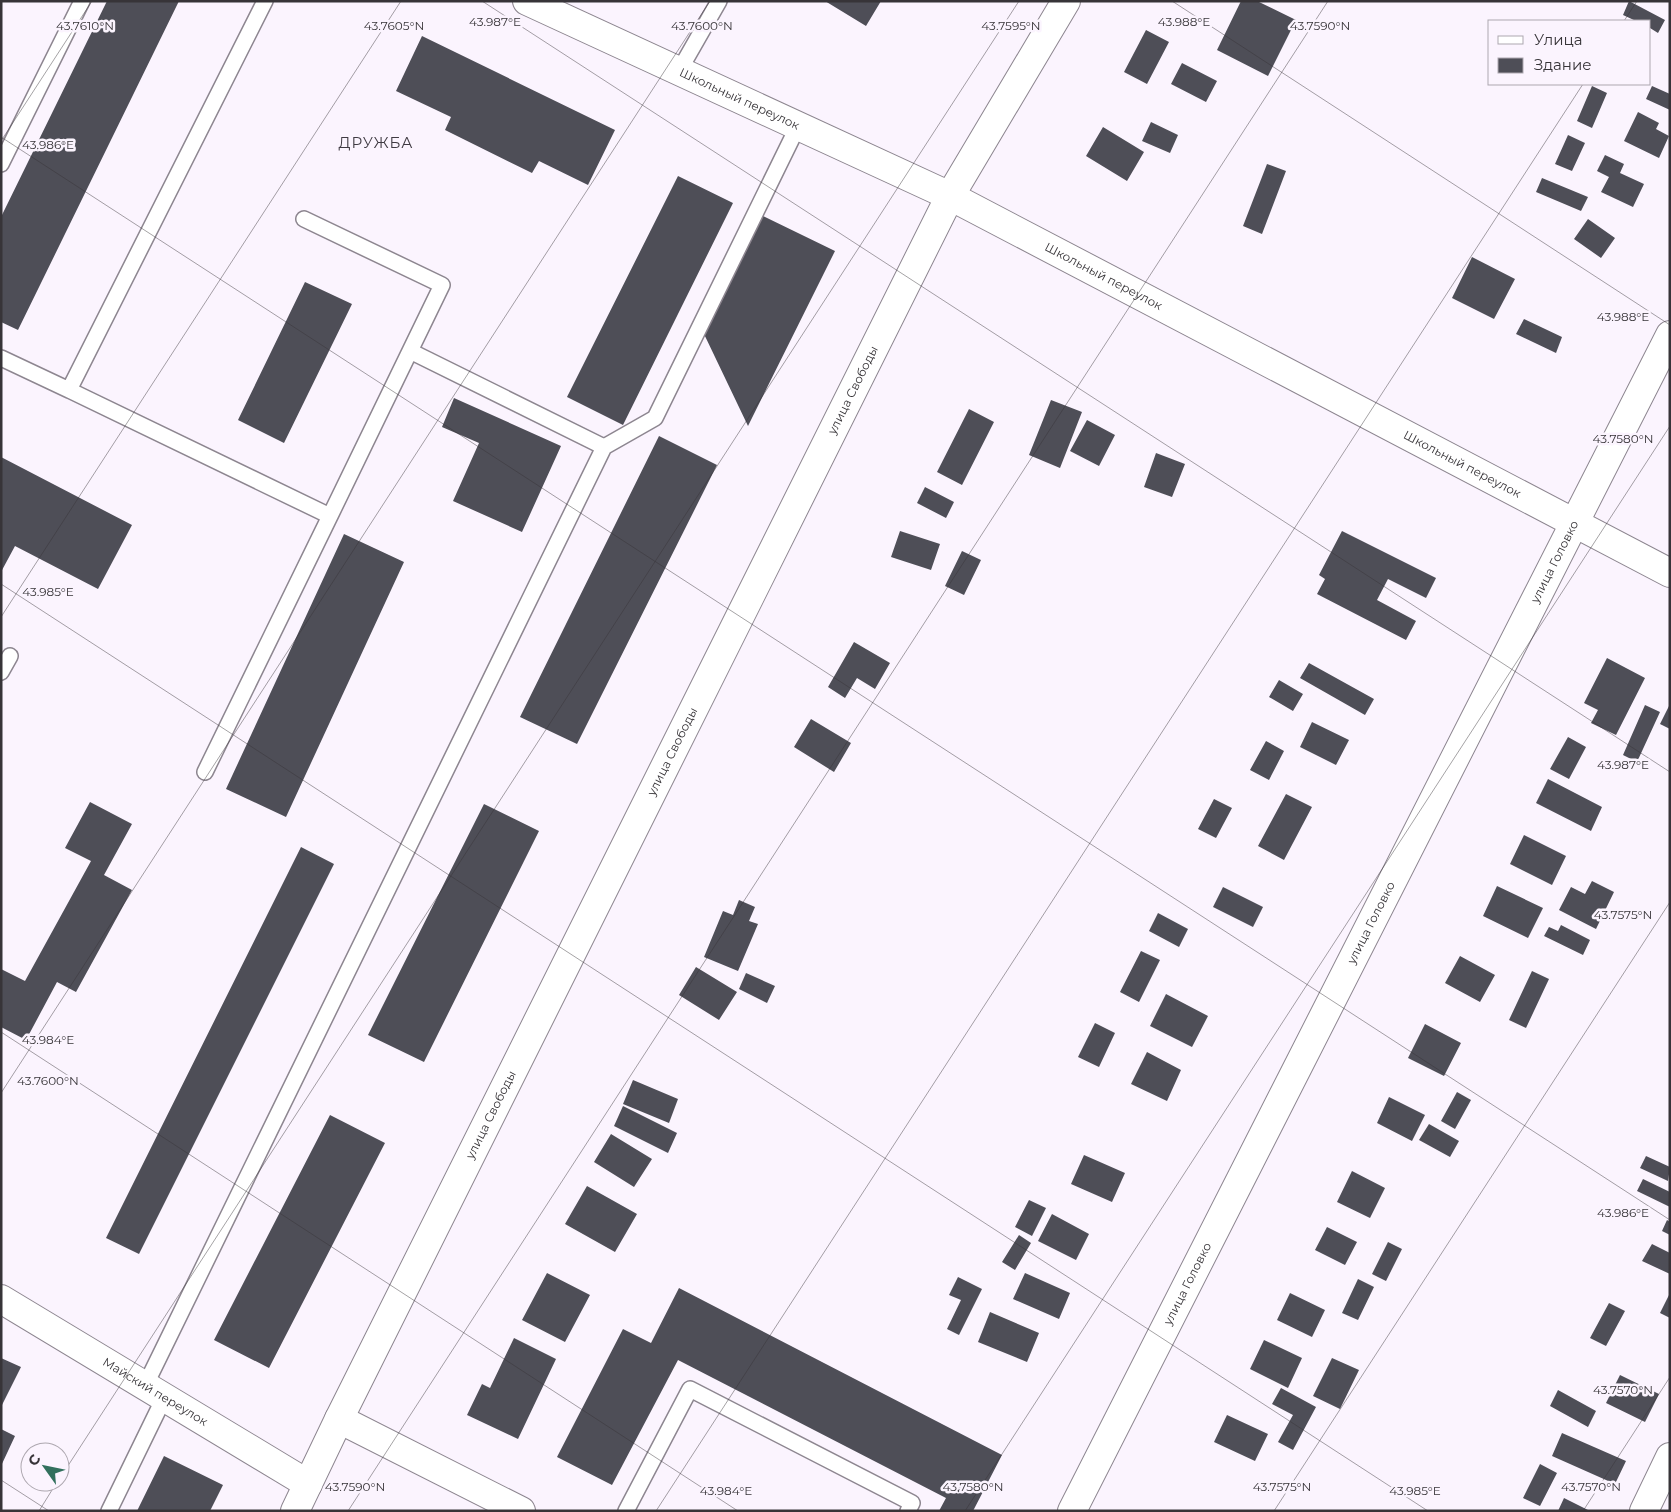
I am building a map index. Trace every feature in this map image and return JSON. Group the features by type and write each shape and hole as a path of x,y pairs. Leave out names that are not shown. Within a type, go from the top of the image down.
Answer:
{"street":[{"name":"Школьный переулок","path":"526,1 950,196 1670,573"},
{"name":"улица Свободы","path":"295,1511 338,1419 950,196 1066,1"},
{"name":"улица Головко","path":"1072,1511 1670,334"},
{"name":"Майский переулок","path":"1,1299 308,1484"},
{"path":"338,1419 521,1511"},
{"path":"1644,1511 1670,1457"}],"lane":[{"path":"1,164 82,1"},
{"path":"69,390 265,1"},
{"path":"679,71 719,1"},
{"path":"109,1511 155,1392 604,447 655,418 798,126"},
{"path":"205,772 442,285 304,219"},
{"path":"410,351 604,447"},
{"path":"1,358 330,516"},
{"path":"1,672 10,656"},
{"path":"626,1511 690,1389 912,1503 908,1511"}],"building":[{"path":"107,1 179,1 18,330 1,322 1,217"},
{"path":"825,1 881,1 866,26"},
{"path":"1241,1 1257,1 1296,20 1268,76 1217,50"},
{"path":"1629,1 1665,20 1658,33 1651,29 1651,20 1634,20 1623,15"},
{"path":"1146,30 1169,42 1147,84 1124,72"},
{"path":"422,36 615,130 588,185 539,161 532,173 445,130 451,117 396,91"},
{"path":"1182,63 1217,81 1206,102 1171,84"},
{"path":"1592,86 1607,93 1592,128 1577,121"},
{"path":"1652,86 1670,94 1670,110 1646,99"},
{"path":"1638,112 1659,123 1656,129 1669,136 1659,158 1624,141"},
{"path":"1151,122 1178,135 1170,153 1142,141"},
{"path":"1103,127 1144,152 1127,181 1086,156"},
{"path":"1568,135 1585,143 1572,171 1555,164"},
{"path":"1605,155 1624,164 1620,173 1644,184 1633,207 1601,192 1609,177 1597,171"},
{"path":"1267,164 1286,171 1262,234 1243,226"},
{"path":"678,176 733,203 623,425 567,397"},
{"path":"1542,178 1588,197 1581,211 1536,192"},
{"path":"763,216 835,251 748,426 704,334"},
{"path":"1588,219 1615,238 1601,258 1574,239"},
{"path":"1472,257 1515,279 1494,319 1452,298"},
{"path":"305,282 352,304 284,443 238,420"},
{"path":"1524,319 1562,337 1556,353 1516,334"},
{"path":"454,398 561,446 522,532 453,501 479,443 442,427"},
{"path":"1051,400 1082,412 1060,468 1029,455"},
{"path":"969,409 994,422 962,485 937,472"},
{"path":"1087,420 1115,435 1099,466 1070,451"},
{"path":"659,436 717,465 577,744 520,717"},
{"path":"1156,453 1185,464 1172,497 1144,487"},
{"path":"1,457 132,525 98,589 15,546 1,572"},
{"path":"925,487 954,502 946,518 917,503"},
{"path":"900,531 940,544 931,570 891,557"},
{"path":"1342,531 1436,578 1426,598 1388,579 1377,600 1416,621 1406,640 1317,594 1325,579 1319,575"},
{"path":"344,534 404,562 286,817 226,789"},
{"path":"962,551 981,560 964,595 945,586"},
{"path":"854,642 890,663 875,689 857,678 845,698 828,687"},
{"path":"1607,658 1645,678 1616,735 1591,723 1598,710 1584,703"},
{"path":"1309,663 1374,699 1365,715 1300,678"},
{"path":"1279,680 1303,694 1293,711 1269,697"},
{"path":"1670,704 1670,729 1660,724"},
{"path":"1645,705 1660,712 1637,762 1623,755"},
{"path":"811,719 851,743 834,772 794,747"},
{"path":"1312,722 1349,740 1336,765 1300,747"},
{"path":"1568,737 1586,747 1569,779 1550,769"},
{"path":"1266,741 1284,751 1269,780 1250,770"},
{"path":"1548,779 1602,807 1591,831 1536,803"},
{"path":"1286,794 1312,807 1284,860 1258,846"},
{"path":"1214,799 1232,808 1216,838 1198,829"},
{"path":"90,802 132,824 104,875 132,890 76,992 57,982 26,1040 1,1027 1,969 25,981 91,861 65,848"},
{"path":"484,804 539,831 424,1062 368,1035"},
{"path":"1524,835 1566,856 1552,885 1510,864"},
{"path":"301,847 334,864 139,1254 106,1238"},
{"path":"1592,881 1614,892 1596,929 1559,910 1571,887 1585,894"},
{"path":"1497,886 1543,908 1528,938 1483,916"},
{"path":"1223,887 1263,907 1253,927 1213,907"},
{"path":"739,900 755,907 749,921 758,924 738,971 704,957 723,911 733,915"},
{"path":"1158,913 1188,929 1179,947 1149,931"},
{"path":"1561,925 1590,940 1583,955 1544,936 1549,927 1558,931"},
{"path":"1141,951 1160,960 1139,1002 1120,992"},
{"path":"1460,956 1495,975 1480,1002 1445,983"},
{"path":"696,967 737,992 719,1020 679,995"},
{"path":"1532,971 1549,979 1526,1028 1509,1020"},
{"path":"746,973 775,986 767,1003 739,989"},
{"path":"1166,994 1208,1016 1192,1047 1150,1026"},
{"path":"1095,1023 1115,1033 1099,1067 1078,1057"},
{"path":"1425,1024 1461,1043 1444,1076 1408,1058"},
{"path":"1147,1052 1181,1070 1167,1101 1131,1084"},
{"path":"633,1080 678,1099 669,1123 623,1104"},
{"path":"1457,1092 1471,1100 1455,1129 1441,1121"},
{"path":"1389,1097 1425,1115 1412,1141 1377,1123"},
{"path":"623,1106 677,1133 668,1153 614,1126"},
{"path":"330,1115 385,1143 269,1368 214,1340"},
{"path":"1429,1124 1459,1141 1450,1157 1419,1140"},
{"path":"611,1134 652,1159 634,1187 594,1162"},
{"path":"1084,1155 1125,1173 1112,1202 1071,1184"},
{"path":"1646,1156 1670,1167 1668,1181 1640,1168"},
{"path":"1352,1171 1385,1188 1370,1218 1337,1202"},
{"path":"1643,1179 1670,1192 1670,1207 1637,1191"},
{"path":"587,1186 637,1214 615,1252 565,1224"},
{"path":"1029,1200 1046,1208 1032,1236 1015,1227"},
{"path":"1052,1214 1089,1234 1076,1260 1038,1241"},
{"path":"1667,1220 1670,1222 1670,1235 1662,1231"},
{"path":"1327,1227 1357,1242 1345,1265 1315,1250"},
{"path":"1019,1235 1031,1243 1015,1270 1002,1262"},
{"path":"1388,1242 1402,1249 1386,1281 1372,1274"},
{"path":"1652,1244 1670,1253 1670,1274 1642,1261"},
{"path":"547,1273 590,1295 565,1342 522,1320"},
{"path":"1025,1273 1070,1293 1059,1319 1013,1299"},
{"path":"958,1277 982,1289 959,1335 947,1329 961,1300 949,1295"},
{"path":"1358,1279 1374,1287 1358,1320 1342,1313"},
{"path":"679,1288 1002,1455 973,1511 939,1511 946,1498 678,1360 612,1485 557,1457 623,1329 651,1343"},
{"path":"1290,1293 1325,1310 1312,1337 1277,1320"},
{"path":"1670,1293 1670,1318 1660,1313"},
{"path":"1609,1303 1625,1311 1606,1346 1590,1338"},
{"path":"990,1312 1039,1333 1027,1362 978,1342"},
{"path":"514,1338 556,1359 518,1439 467,1415 482,1384 490,1388"},
{"path":"1264,1340 1302,1358 1288,1388 1250,1369"},
{"path":"1,1358 21,1367 1,1407"},
{"path":"1332,1358 1359,1370 1340,1409 1313,1396"},
{"path":"1620,1375 1659,1394 1645,1422 1606,1403"},
{"path":"1281,1388 1316,1407 1293,1450 1278,1442 1293,1415 1272,1404"},
{"path":"1558,1390 1596,1411 1588,1427 1550,1406"},
{"path":"1227,1415 1268,1434 1255,1461 1214,1442"},
{"path":"1,1429 15,1436 1,1466"},
{"path":"1562,1433 1626,1461 1615,1484 1552,1456"},
{"path":"164,1456 223,1485 210,1511 137,1511"},
{"path":"1540,1464 1557,1473 1540,1506 1523,1498"},
{"path":"1564,1498 1590,1511 1558,1511"}],"district":[{"name":"ДРУЖБА","path":"376,143"}]}
